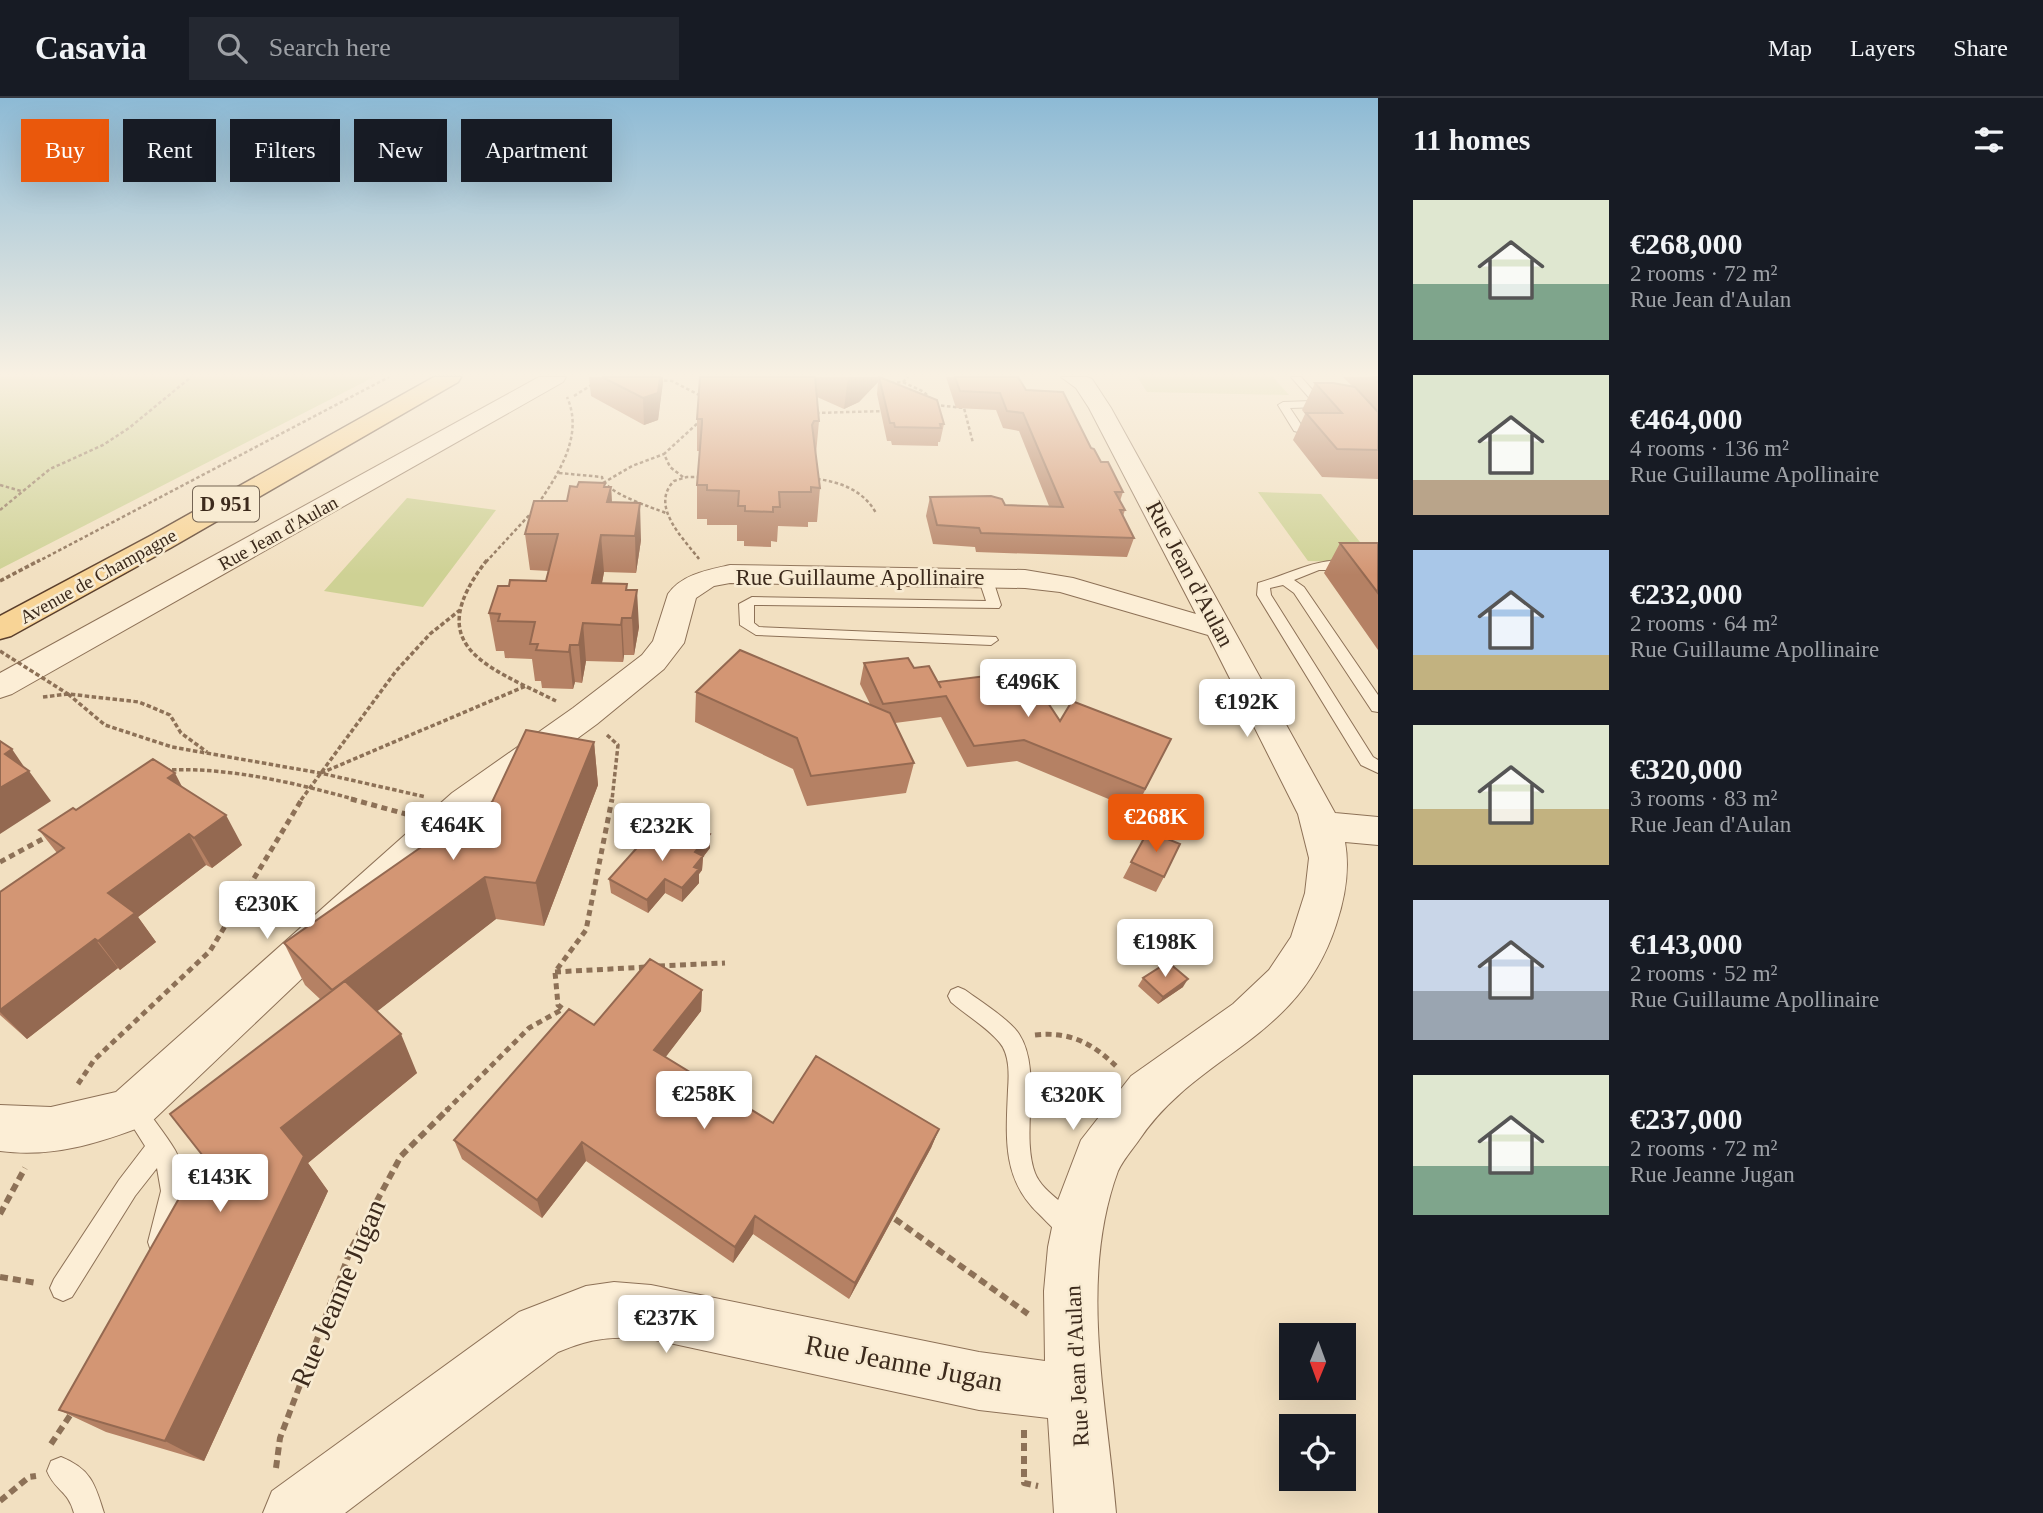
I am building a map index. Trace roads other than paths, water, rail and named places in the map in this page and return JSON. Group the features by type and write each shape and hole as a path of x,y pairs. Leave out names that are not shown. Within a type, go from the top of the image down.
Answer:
{"main road":[{"name":"Avenue de Champagne","path":"36,580 294,443"},
{"name":"Avenue de Champagne","path":"0,629 334,443"}],"street":[{"name":"Rue Jean d'Aulan","path":"0,687 451,443"},
{"name":"Rue Jean d'Aulan","path":"1085,1513 1071,1340 1073,1255 1083,1203 1098,1158 1144,1094 1260,1009 1300,965 1313,942 1328,883 1328,843 1324,826 1118,443"},
{"name":"Rue Guillaume Apollinaire","path":"0,1128 24,1132 91,1124 132,1108 465,802 585,716 653,662 668,643 683,594 704,580 730,574 985,577 1063,584 1203,626 1218,627"},
{"path":"1324,826 1378,831"},
{"name":"Rue Jeanne Jugan","path":"284,1495 539,1332 586,1313 614,1309 651,1312 979,1381 1075,1393"}],"lane":[{"path":"1378,566 1316,565 1302,568 1285,580 1263,586 1264,595 1367,761 1378,767"},
{"path":"985,577 994,605 752,601 746,604 747,625 756,631 991,640"},
{"path":"1285,580 1299,590 1378,707"},
{"path":"958,996 1011,1039 1020,1071 1018,1124 1023,1175 1033,1192 1077,1233"},
{"path":"132,1108 167,1157 173,1191 162,1237 152,1261"},
{"path":"63,1288 127,1188 159,1147"},
{"path":"61,1471 82,1488 89,1513"}]}
